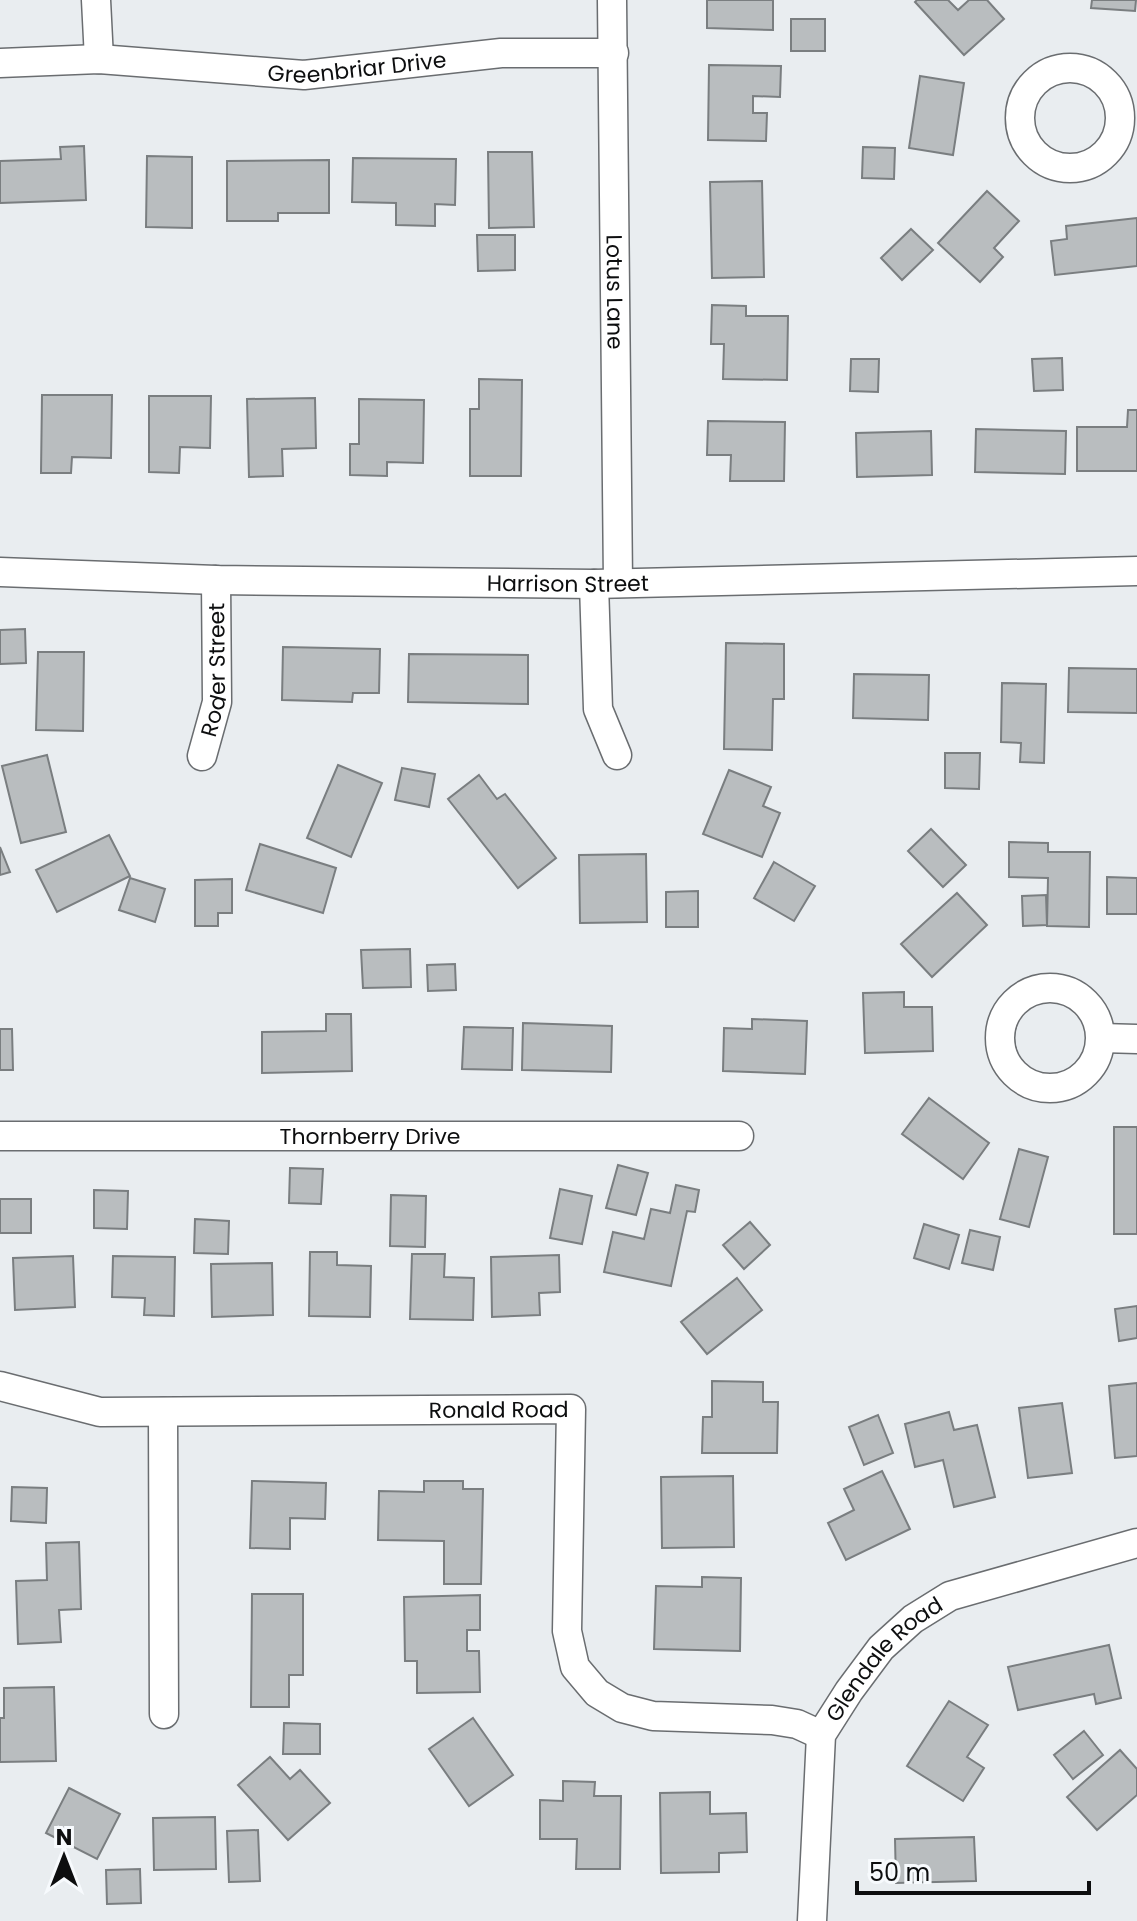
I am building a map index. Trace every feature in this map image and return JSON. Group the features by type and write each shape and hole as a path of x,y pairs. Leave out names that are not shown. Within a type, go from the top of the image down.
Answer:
{"street":[{"path":"96,0 99,59"},
{"name":"Lotus Lane","path":"612,0 614,53 606,584 598,709 617,755"},
{"name":"Greenbriar Drive","path":"0,63 99,59 304,75 501,53 614,53"},
{"name":"Harrison Street","path":"0,572 216,580 606,584 1137,571"},
{"name":"Roder Street","path":"202,756 217,702 216,580"},
{"path":"1101,1038 1137,1039"},
{"name":"Thornberry Drive","path":"0,1136 739,1136"},
{"name":"Ronald Road","path":"0,1386 100,1412 571,1409 567,1631 575,1667 597,1693 622,1708 653,1716 772,1720 797,1724 821,1735"},
{"path":"163,1412 164,1714"},
{"name":"Glendale Road","path":"812,1921 821,1735 881,1648 913,1619 950,1596 1137,1543"}],"building":[{"path":"707,0 773,0 773,30 707,28"},
{"path":"948,0 958,10 969,0 987,0 1004,19 964,55 915,2"},
{"path":"1092,0 1136,0 1135,11 1091,8"},
{"path":"791,19 825,19 825,51 791,51"},
{"path":"709,65 781,66 780,97 753,96 753,113 767,113 766,141 708,140"},
{"path":"920,76 964,83 953,155 909,148"},
{"path":"84,146 86,200 0,203 0,161 61,159 60,147"},
{"path":"863,147 895,148 894,179 862,178"},
{"path":"488,152 532,152 534,227 489,228"},
{"path":"147,156 192,157 192,228 146,227"},
{"path":"353,158 456,159 455,205 435,204 435,226 396,225 396,203 352,202"},
{"path":"329,160 329,213 278,213 278,221 227,221 227,161"},
{"path":"762,181 764,277 712,278 710,182"},
{"path":"987,191 1019,221 994,248 1003,257 980,282 938,243"},
{"path":"1137,218 1137,266 1055,275 1051,241 1067,239 1066,226"},
{"path":"911,229 933,250 902,280 881,258"},
{"path":"477,235 515,235 515,270 478,271"},
{"path":"712,305 746,306 746,316 788,316 787,380 723,379 724,344 711,344"},
{"path":"1062,358 1063,390 1034,391 1032,359"},
{"path":"851,359 879,359 878,392 850,391"},
{"path":"479,379 522,380 521,476 470,476 470,409 479,409"},
{"path":"42,395 112,395 111,458 72,457 71,473 41,473"},
{"path":"149,396 211,396 210,448 180,447 179,473 149,472"},
{"path":"315,398 316,448 282,449 283,476 249,477 247,399"},
{"path":"359,399 424,400 423,463 387,462 387,476 350,475 350,444 359,444"},
{"path":"1128,410 1137,410 1137,471 1077,471 1077,427 1127,427"},
{"path":"708,421 785,422 784,481 730,481 731,455 707,455"},
{"path":"976,429 1066,431 1065,474 975,472"},
{"path":"931,431 932,475 857,477 856,433"},
{"path":"25,629 26,663 0,664 0,630"},
{"path":"726,643 784,644 784,699 773,699 772,750 724,749"},
{"path":"283,647 380,649 379,693 353,693 352,702 282,700"},
{"path":"38,652 84,652 83,731 36,730"},
{"path":"409,654 528,655 528,704 408,702"},
{"path":"1069,668 1137,669 1137,713 1068,712"},
{"path":"854,674 929,675 928,720 853,718"},
{"path":"1002,683 1046,684 1044,763 1020,762 1021,743 1001,742"},
{"path":"945,753 980,753 979,789 945,788"},
{"path":"47,755 66,832 21,843 2,766"},
{"path":"338,765 382,783 351,857 307,838"},
{"path":"402,768 435,774 429,807 395,800"},
{"path":"729,770 771,787 763,806 780,813 762,857 703,834"},
{"path":"479,775 497,799 505,794 556,858 518,888 448,799"},
{"path":"931,829 966,865 943,887 908,851"},
{"path":"109,835 130,876 57,912 36,870"},
{"path":"1009,842 1048,843 1048,852 1090,852 1089,927 1047,926 1048,878 1009,877"},
{"path":"260,844 336,868 323,913 246,890"},
{"path":"0,847 10,872 0,875"},
{"path":"646,854 647,922 580,923 579,855"},
{"path":"774,862 815,886 794,921 754,898"},
{"path":"1107,877 1137,878 1137,914 1107,914"},
{"path":"130,878 165,889 155,922 119,910"},
{"path":"232,879 232,913 218,913 218,926 195,926 195,880"},
{"path":"698,891 698,927 666,927 666,892"},
{"path":"957,893 987,925 932,977 901,944"},
{"path":"1046,895 1047,925 1023,926 1022,896"},
{"path":"410,949 411,987 363,988 361,950"},
{"path":"455,964 456,990 428,991 427,965"},
{"path":"904,992 904,1007 932,1007 933,1051 865,1053 863,993"},
{"path":"326,1014 351,1014 352,1071 262,1073 262,1032 326,1031"},
{"path":"752,1019 807,1021 805,1074 723,1071 724,1028 752,1029"},
{"path":"523,1023 612,1026 611,1072 522,1070"},
{"path":"464,1027 513,1028 512,1070 462,1069"},
{"path":"0,1029 12,1029 13,1070 0,1070"},
{"path":"929,1098 989,1143 963,1179 902,1134"},
{"path":"1114,1127 1137,1127 1137,1234 1114,1234"},
{"path":"1019,1149 1048,1157 1029,1227 1000,1219"},
{"path":"618,1165 648,1173 636,1215 606,1208"},
{"path":"290,1168 323,1169 321,1204 289,1203"},
{"path":"676,1185 699,1190 695,1212 687,1211 671,1286 604,1272 613,1232 644,1239 651,1209 670,1213"},
{"path":"560,1189 592,1196 582,1244 550,1238"},
{"path":"94,1190 128,1191 127,1229 94,1228"},
{"path":"391,1195 426,1196 425,1247 390,1246"},
{"path":"0,1199 31,1199 31,1233 0,1233"},
{"path":"195,1219 229,1221 228,1254 194,1253"},
{"path":"750,1222 770,1245 744,1269 723,1245"},
{"path":"924,1224 959,1235 949,1269 914,1258"},
{"path":"970,1230 1000,1237 993,1270 962,1263"},
{"path":"310,1252 337,1252 337,1265 371,1266 370,1317 309,1316"},
{"path":"412,1254 445,1254 444,1277 474,1278 473,1320 410,1319"},
{"path":"559,1255 560,1292 539,1293 540,1315 492,1317 491,1257"},
{"path":"73,1256 75,1307 15,1310 13,1258"},
{"path":"113,1256 175,1257 174,1316 144,1315 145,1298 112,1297"},
{"path":"272,1263 273,1315 212,1317 211,1264"},
{"path":"737,1278 762,1310 707,1354 681,1322"},
{"path":"1137,1306 1137,1338 1119,1341 1115,1309"},
{"path":"712,1381 763,1382 763,1402 778,1402 777,1453 702,1453 703,1417 712,1417"},
{"path":"1137,1383 1137,1456 1115,1458 1109,1386"},
{"path":"1062,1403 1072,1473 1028,1478 1019,1408"},
{"path":"949,1412 954,1430 977,1425 995,1497 954,1507 943,1460 915,1467 905,1424"},
{"path":"878,1415 893,1453 864,1465 849,1427"},
{"path":"882,1471 910,1529 846,1560 828,1523 854,1510 844,1489"},
{"path":"733,1476 734,1547 662,1548 661,1477"},
{"path":"252,1481 326,1483 325,1519 290,1518 290,1549 250,1548"},
{"path":"424,1481 463,1481 463,1489 483,1489 481,1584 444,1584 444,1541 378,1540 379,1491 424,1492"},
{"path":"12,1487 47,1488 46,1523 11,1521"},
{"path":"79,1542 81,1609 59,1610 61,1642 18,1644 16,1581 47,1580 46,1543"},
{"path":"702,1577 741,1578 740,1651 654,1649 656,1586 702,1587"},
{"path":"252,1594 303,1594 303,1675 289,1675 289,1707 251,1707"},
{"path":"480,1595 480,1630 467,1630 467,1651 479,1651 480,1692 417,1693 417,1661 405,1661 404,1597"},
{"path":"1109,1645 1121,1698 1096,1704 1094,1694 1018,1710 1008,1667"},
{"path":"54,1687 56,1761 0,1762 4,1688"},
{"path":"949,1701 988,1725 967,1757 984,1768 963,1801 907,1766"},
{"path":"473,1718 513,1775 469,1806 429,1749"},
{"path":"284,1723 320,1724 320,1754 283,1754"},
{"path":"1084,1731 1103,1755 1073,1779 1054,1755"},
{"path":"1120,1750 1137,1769 1137,1795 1097,1830 1067,1797"},
{"path":"270,1757 290,1779 300,1770 330,1803 288,1840 238,1785"},
{"path":"563,1781 595,1782 594,1796 621,1796 620,1869 576,1869 577,1839 540,1839 540,1800 563,1801"},
{"path":"69,1788 120,1814 97,1859 46,1833"},
{"path":"710,1792 710,1814 746,1813 747,1852 719,1853 719,1872 661,1873 660,1793"},
{"path":"215,1817 216,1869 154,1870 153,1818"},
{"path":"258,1830 260,1881 229,1882 227,1831"},
{"path":"974,1837 976,1881 896,1883 895,1839"},
{"path":"140,1869 141,1903 107,1904 106,1870"}]}
